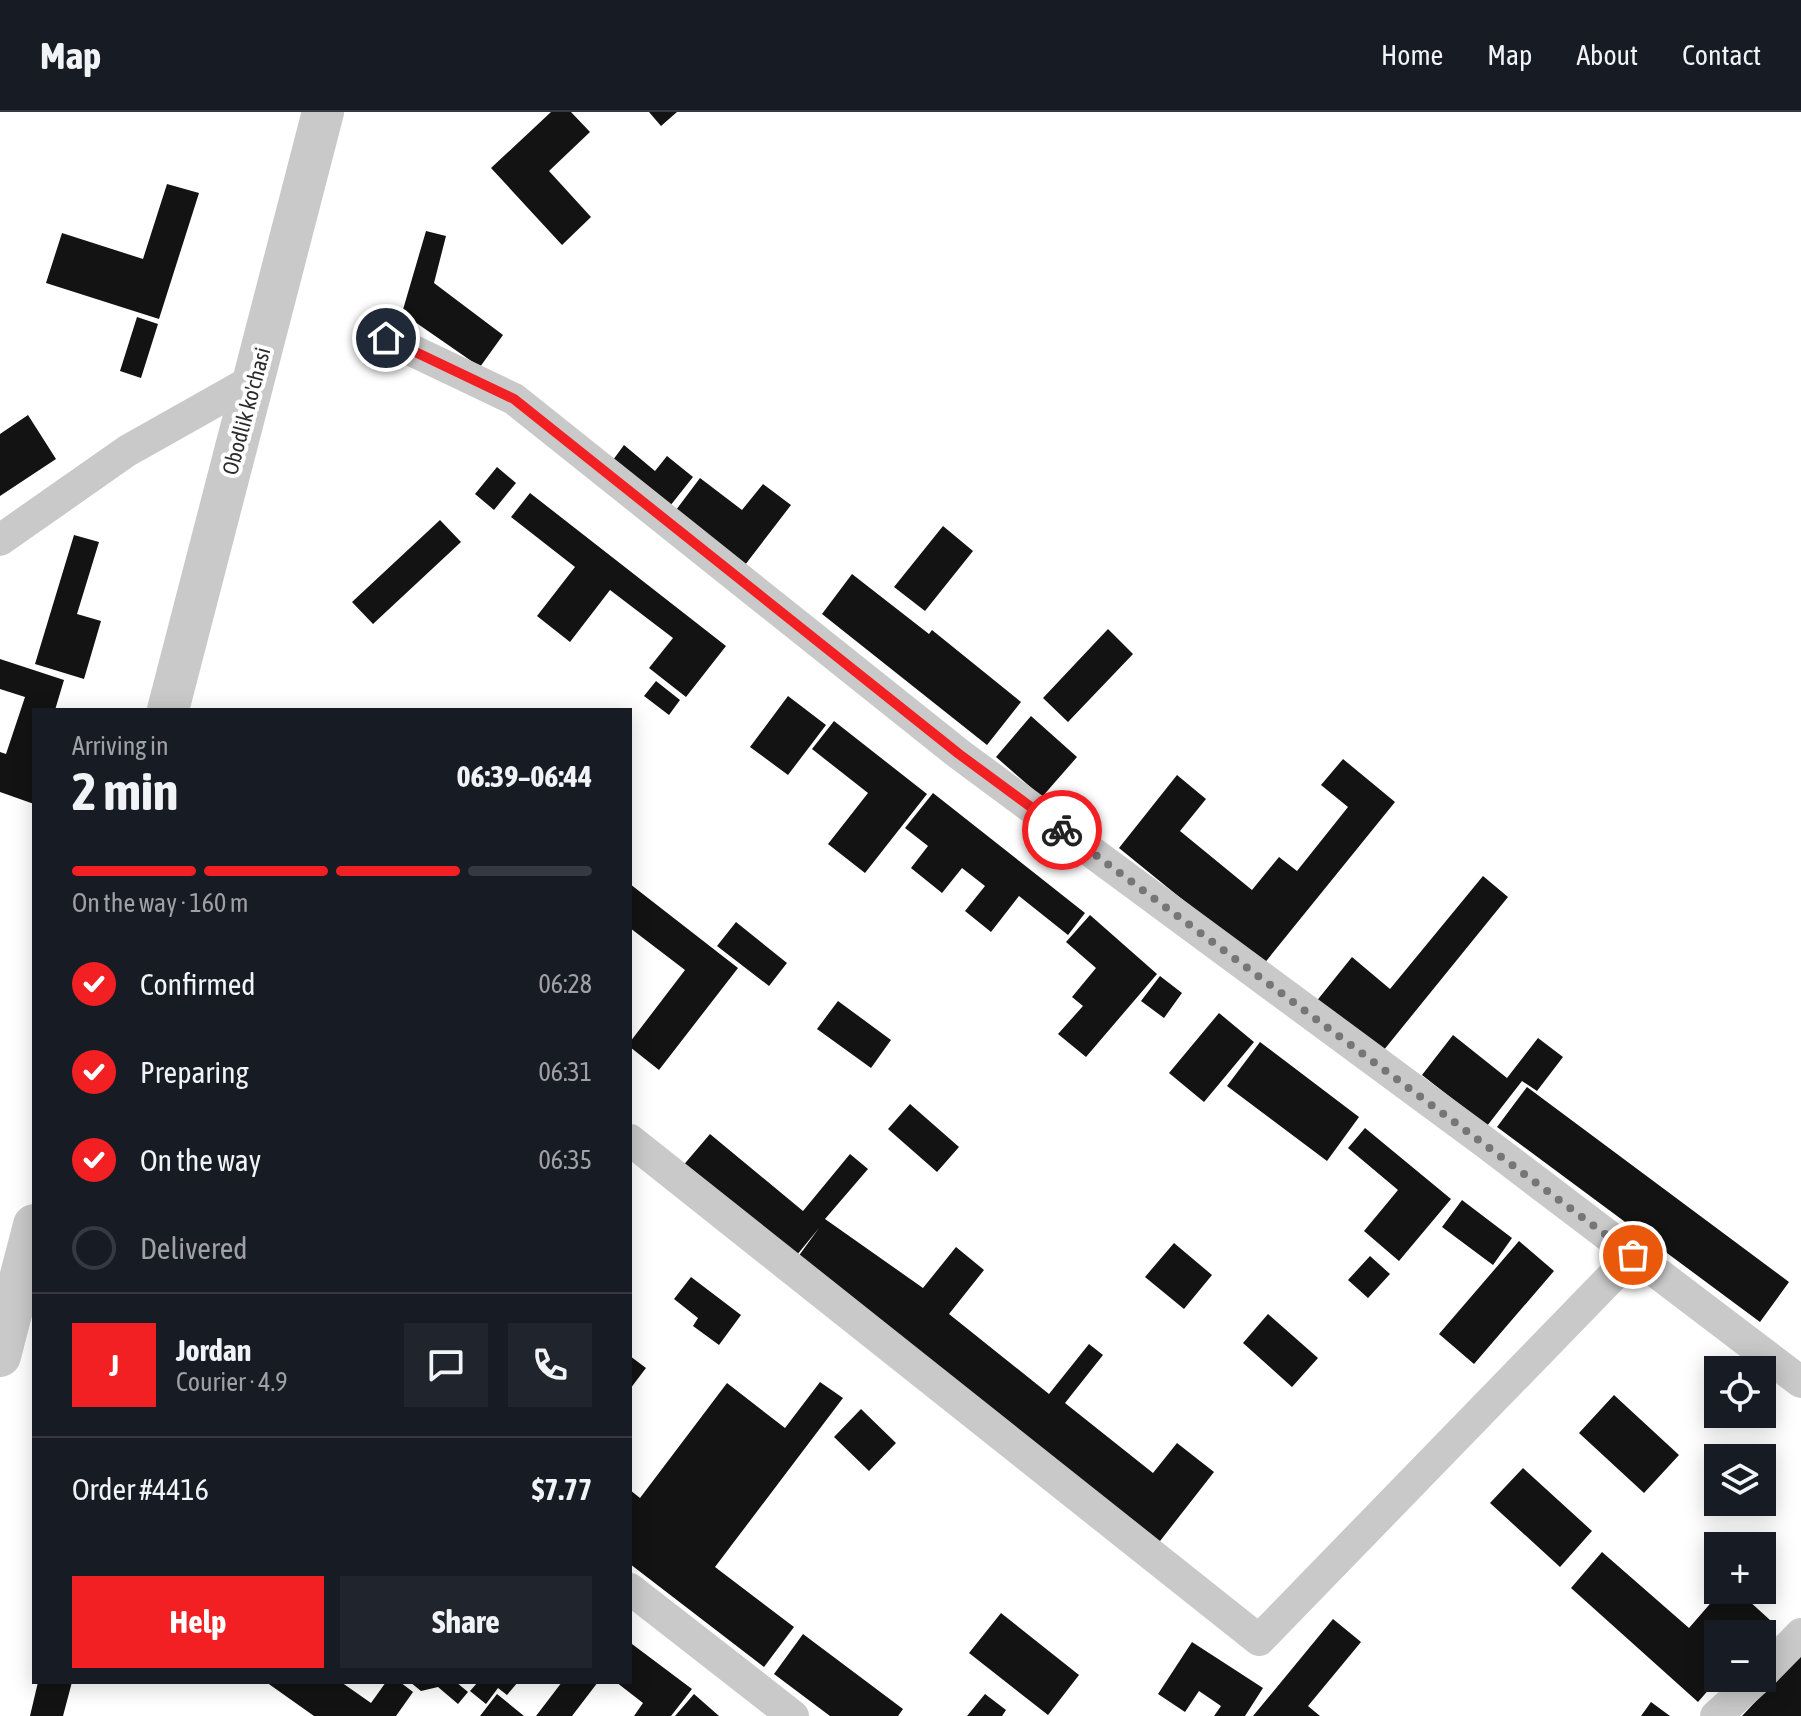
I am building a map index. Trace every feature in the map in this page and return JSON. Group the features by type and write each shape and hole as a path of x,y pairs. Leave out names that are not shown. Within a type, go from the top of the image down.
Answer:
{"street":[{"name":"Obodlik ko'chasi","path":"169,708 323,112"},
{"path":"386,338 514,399 959,754 1801,1382"},
{"path":"0,540 127,451 253,380"},
{"path":"632,1142 1259,1640 1633,1255"},
{"path":"0,1356 32,1233"},
{"path":"632,1591 793,1716"},
{"path":"1776,1660 1801,1634"},
{"path":"1716,1716 1742,1692"}],"building":[{"path":"551,112 571,112 590,132 549,171 591,217 562,245 491,168"},
{"path":"649,112 677,112 661,126"},
{"path":"167,184 199,193 159,319 46,283 62,233 143,259"},
{"path":"426,231 446,236 434,283 503,335 480,367 402,313"},
{"path":"137,317 158,324 141,378 120,371"},
{"path":"28,415 56,459 0,496 0,434"},
{"path":"624,445 655,471 667,456 693,477 670,506 613,460"},
{"path":"497,467 516,483 494,510 475,494"},
{"path":"700,478 742,510 763,484 791,505 745,565 676,510"},
{"path":"530,493 726,646 686,697 649,668 673,638 610,590 570,642 537,616 575,567 511,517"},
{"path":"440,520 461,542 373,624 352,602"},
{"path":"943,526 973,551 925,611 894,587"},
{"path":"74,535 99,542 77,614 101,621 84,679 35,664"},
{"path":"852,574 929,634 932,630 1021,702 987,745 822,614"},
{"path":"1108,629 1133,654 1068,722 1043,698"},
{"path":"0,659 64,680 56,708 32,708 32,803 0,792 0,752 6,754 25,697 0,689"},
{"path":"656,681 680,700 669,715 644,696"},
{"path":"788,696 826,725 788,775 750,747"},
{"path":"1031,716 1077,757 1042,797 996,757"},
{"path":"834,721 927,794 865,873 828,844 868,793 812,749"},
{"path":"1343,759 1395,802 1263,965 1119,848 1177,775 1206,799 1180,831 1252,890 1279,857 1297,871 1348,807 1321,785"},
{"path":"933,793 1085,913 1068,935 1019,896 991,932 965,911 985,886 962,868 942,893 911,868 928,846 905,828"},
{"path":"1483,876 1508,897 1379,1056 1315,1003 1352,957 1390,989"},
{"path":"632,886 738,968 659,1070 632,1049 632,1039 685,970 632,930"},
{"path":"1090,915 1157,974 1086,1057 1058,1034 1083,1006 1072,997 1096,968 1066,942"},
{"path":"736,922 787,963 769,986 717,946"},
{"path":"1160,976 1182,993 1164,1018 1141,1001"},
{"path":"838,1001 891,1040 871,1068 817,1029"},
{"path":"1219,1013 1254,1042 1204,1102 1169,1073"},
{"path":"1453,1035 1507,1078 1538,1038 1563,1057 1537,1091 1522,1081 1487,1126 1422,1075"},
{"path":"1260,1042 1359,1117 1327,1161 1227,1086"},
{"path":"1527,1087 1789,1282 1760,1322 1497,1127"},
{"path":"910,1104 959,1147 937,1172 888,1129"},
{"path":"1365,1128 1451,1199 1399,1261 1364,1231 1398,1190 1348,1148"},
{"path":"710,1134 803,1211 850,1154 868,1169 825,1219 923,1288 956,1247 984,1270 949,1314 1049,1394 1089,1344 1103,1355 1065,1403 1153,1473 1177,1443 1214,1472 1153,1550 795,1261 819,1228 792,1261 681,1168"},
{"path":"1462,1200 1512,1238 1493,1265 1442,1227"},
{"path":"1519,1241 1554,1271 1474,1364 1439,1334"},
{"path":"1174,1243 1212,1275 1184,1309 1145,1277"},
{"path":"1370,1256 1390,1274 1368,1298 1348,1280"},
{"path":"691,1277 741,1315 719,1345 693,1326 698,1318 674,1299"},
{"path":"1268,1314 1318,1358 1292,1387 1243,1343"},
{"path":"632,1358 646,1368 632,1386"},
{"path":"820,1382 843,1398 715,1567 794,1627 764,1667 632,1566 632,1492 640,1498 727,1383 785,1428"},
{"path":"1614,1395 1679,1455 1644,1493 1579,1433"},
{"path":"861,1409 896,1443 869,1471 834,1437"},
{"path":"1523,1468 1592,1531 1560,1567 1490,1503"},
{"path":"1602,1552 1689,1628 1710,1604 1752,1604 1770,1620 1704,1620 1704,1692 1707,1692 1698,1702 1571,1588"},
{"path":"1001,1613 1079,1675 1048,1715 969,1653"},
{"path":"1333,1619 1361,1642 1308,1706 1320,1716 1253,1716"},
{"path":"803,1634 903,1709 898,1716 830,1716 774,1674"},
{"path":"1192,1642 1263,1688 1245,1716 1214,1716 1221,1706 1199,1691 1185,1712 1158,1694"},
{"path":"632,1644 692,1689 671,1716 634,1716 643,1703 619,1684 632,1684"},
{"path":"1801,1653 1801,1716 1742,1716 1764,1692 1776,1692 1776,1680"},
{"path":"38,1684 71,1684 63,1716 30,1716"},
{"path":"269,1684 344,1684 371,1703 385,1684 403,1684 413,1692 396,1716 314,1716"},
{"path":"412,1684 458,1684 468,1692 458,1704 438,1687 421,1691"},
{"path":"476,1684 516,1684 507,1695 498,1688 486,1704 470,1691"},
{"path":"560,1684 596,1684 572,1716 536,1716"},
{"path":"497,1694 524,1716 480,1716"},
{"path":"694,1694 719,1716 675,1716"},
{"path":"985,1694 1006,1710 1002,1716 967,1716"},
{"path":"1651,1702 1670,1716 1641,1716"}],"way so far":[{"path":"1062,830 1633,1255"}],"route":[{"path":"386,338 514,399 959,754 1062,830"}]}
